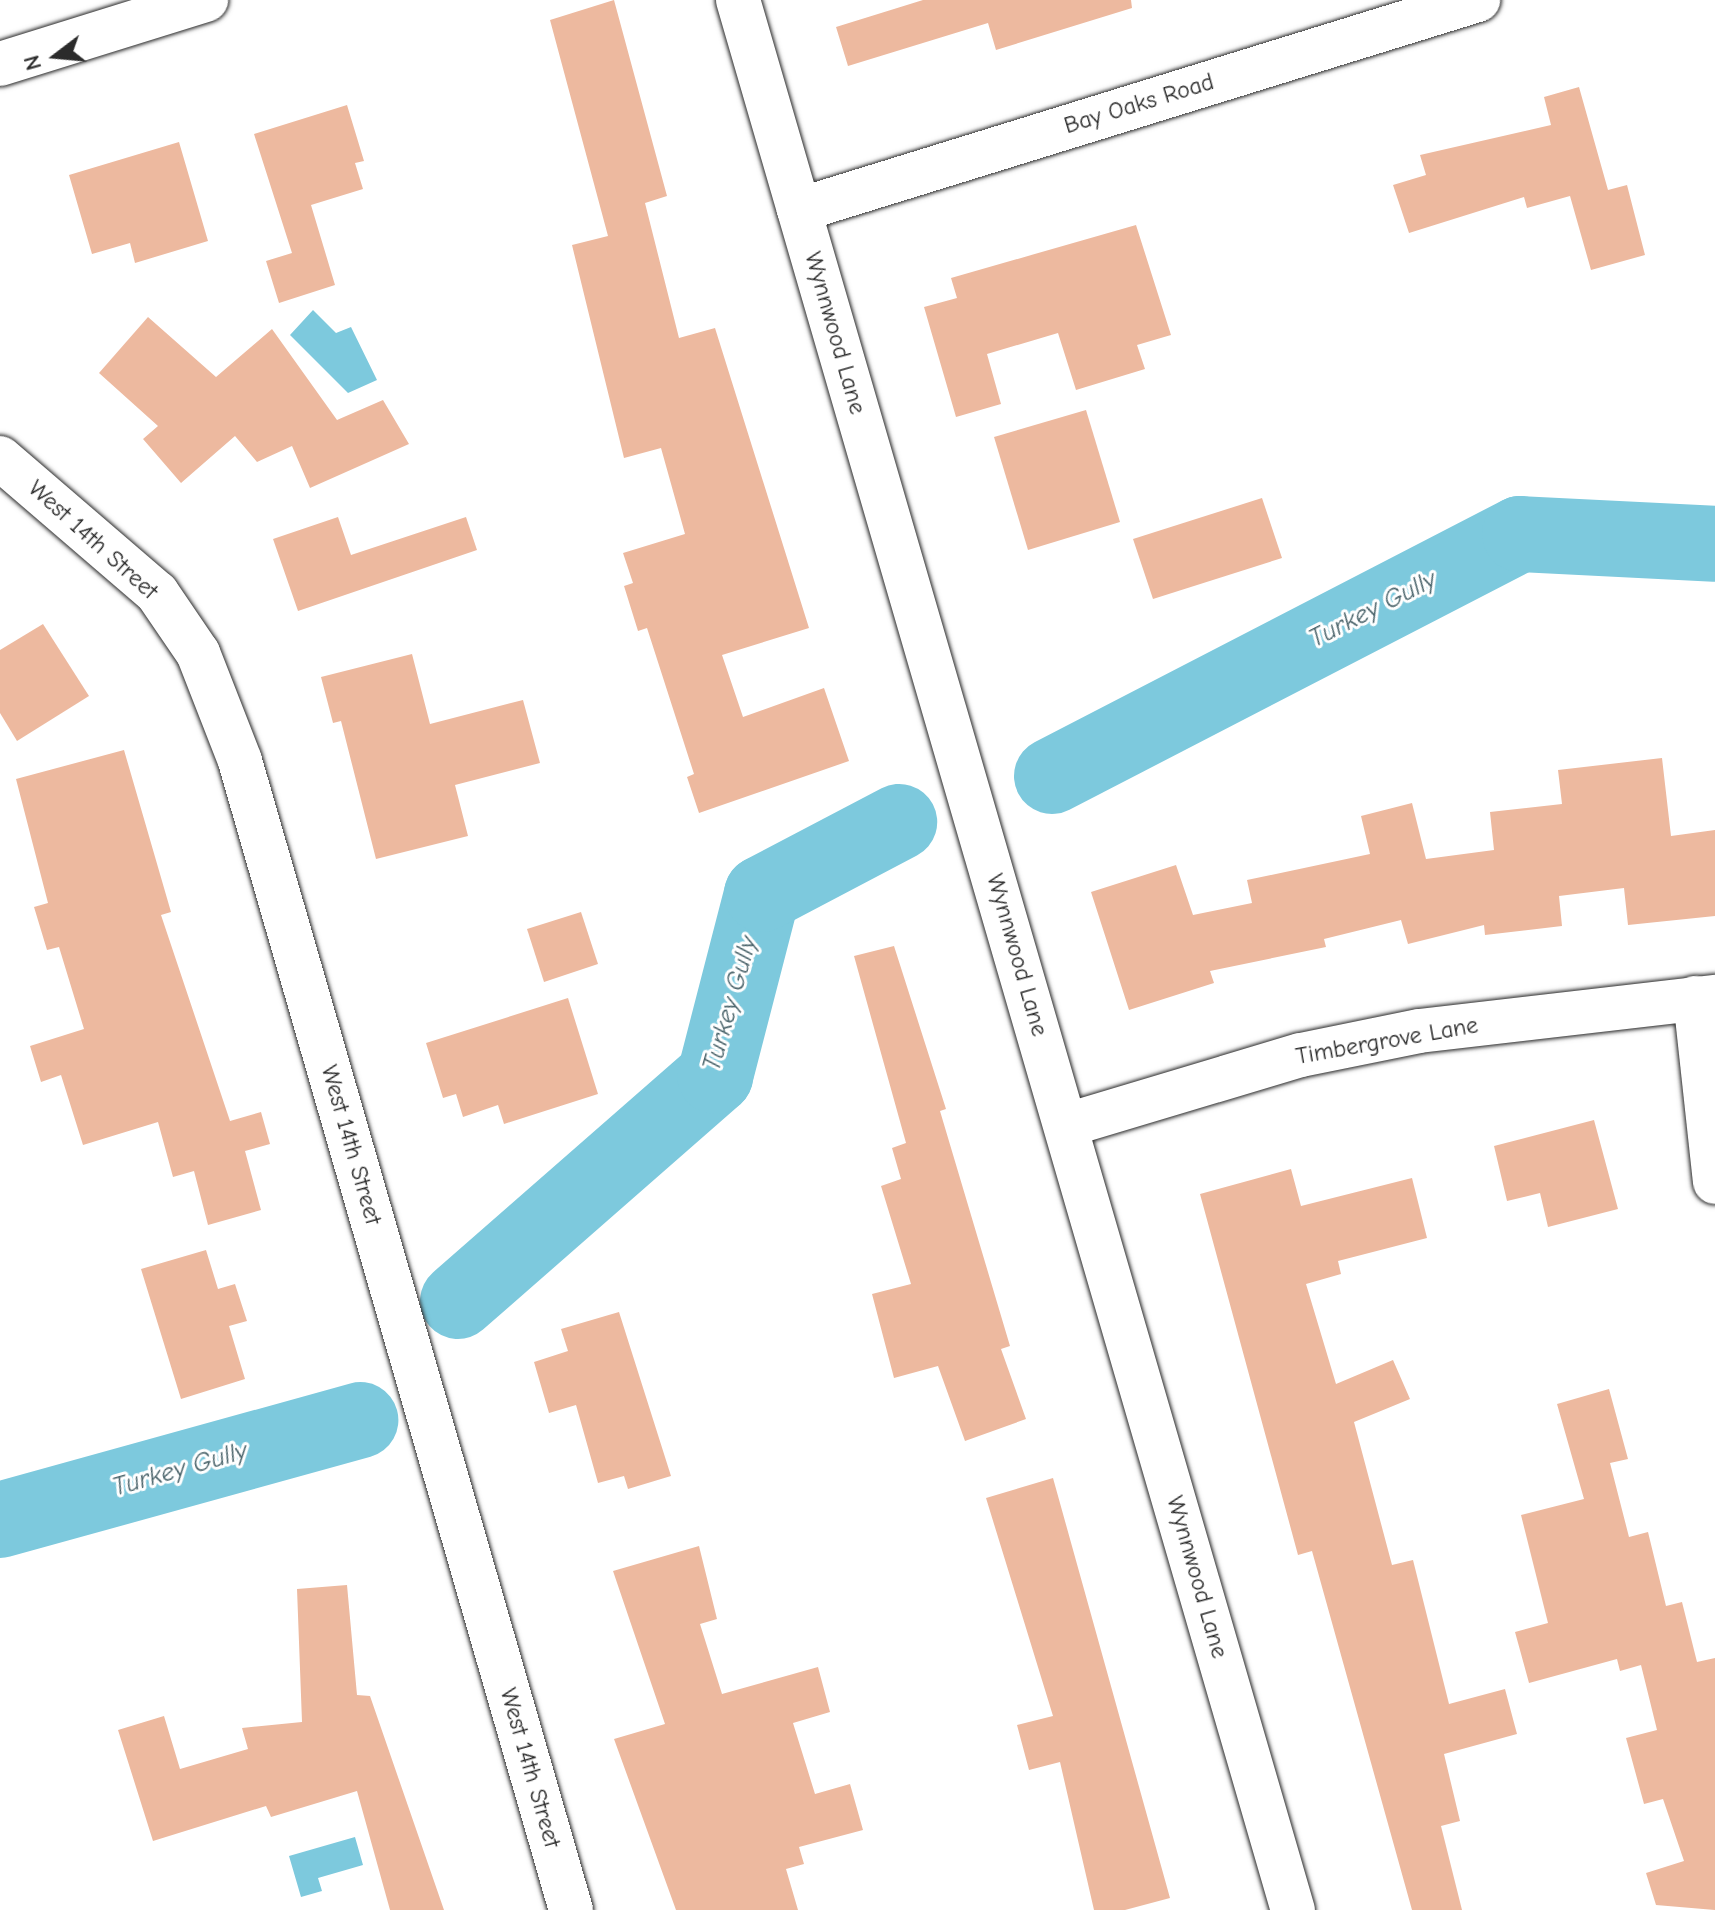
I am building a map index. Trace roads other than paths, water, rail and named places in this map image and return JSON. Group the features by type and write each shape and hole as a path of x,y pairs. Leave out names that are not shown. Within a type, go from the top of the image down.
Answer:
{"street":[{"path":"0,64 206,0"},
{"name":"Wynnwood Lane","path":"738,0 1293,1910"},
{"name":"Bay Oaks Road","path":"799,210 1478,0"},
{"name":"West 14th Street","path":"0,458 157,593 198,653 240,761 571,1910"},
{"path":"1705,998 1715,1182"},
{"name":"Timbergrove Lane","path":"1067,1125 1301,1055 1419,1031 1705,998"}],"water":[{"path":"313,310 336,333 351,327 377,380 348,393 290,335"},
{"path":"355,1837 363,1865 318,1878 322,1891 301,1897 289,1856"}],"waterway":[{"name":"Turkey Gully","path":"1052,776 1520,534 1715,544"},
{"name":"Turkey Gully","path":"458,1301 715,1076 762,894 899,822"},
{"name":"Turkey Gully","path":"0,1520 360,1420"}]}
